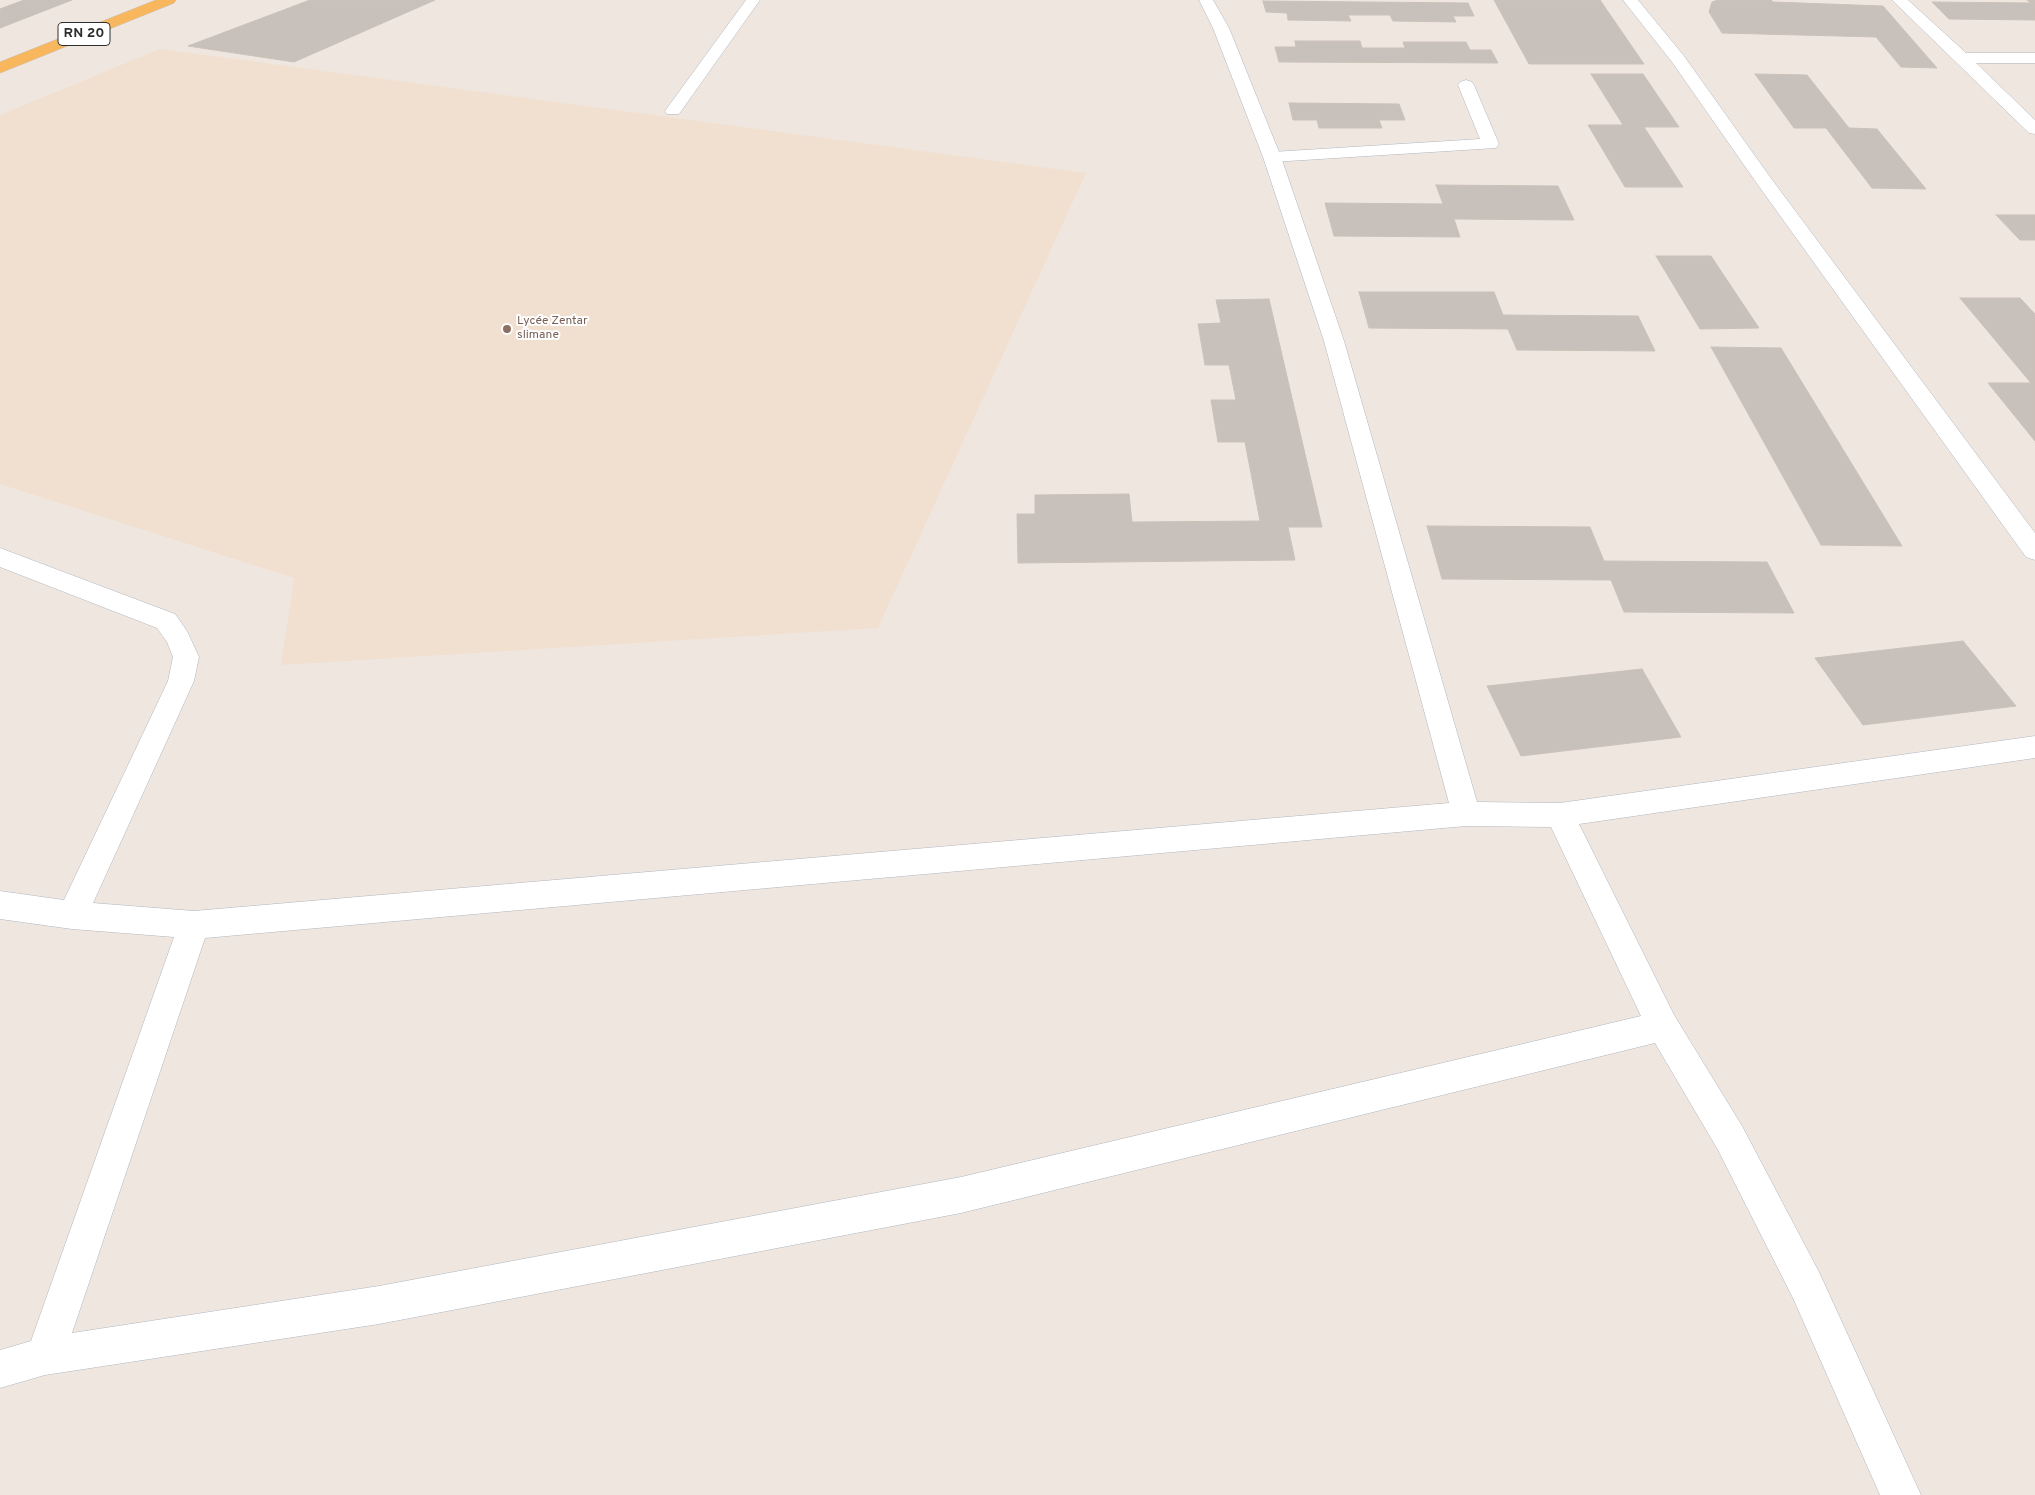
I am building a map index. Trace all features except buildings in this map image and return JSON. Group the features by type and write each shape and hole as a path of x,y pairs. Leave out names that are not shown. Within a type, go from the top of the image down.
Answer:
{"main road":[{"name":"RN 20","path":"0,68 169,0"}],"street":[{"path":"673,111 752,0"},
{"path":"1206,0 1221,28 1272,157 1334,340 1466,814"},
{"path":"1630,0 1678,59 1764,181 2035,551"},
{"path":"1899,0 2035,128"},
{"path":"1962,58 2035,58"},
{"path":"1272,157 1490,144 1466,85"},
{"path":"0,557 166,621 178,638 186,658 181,681 72,915"},
{"path":"0,905 72,915 194,925 1466,814 1560,815 2035,746"},
{"path":"1560,815 1663,1026 1730,1138 1806,1285 1901,1495"},
{"path":"45,1356 194,925"},
{"path":"0,1369 45,1356 379,1305 961,1195 1663,1026"}],"shaded area":[{"name":"Lycée Zentar slimane","path":"160,49 1086,173 878,628 281,665 294,578 0,484 0,115"}],"place":[{"name":"Lycée Zentar slimane","path":"507,329"}]}
